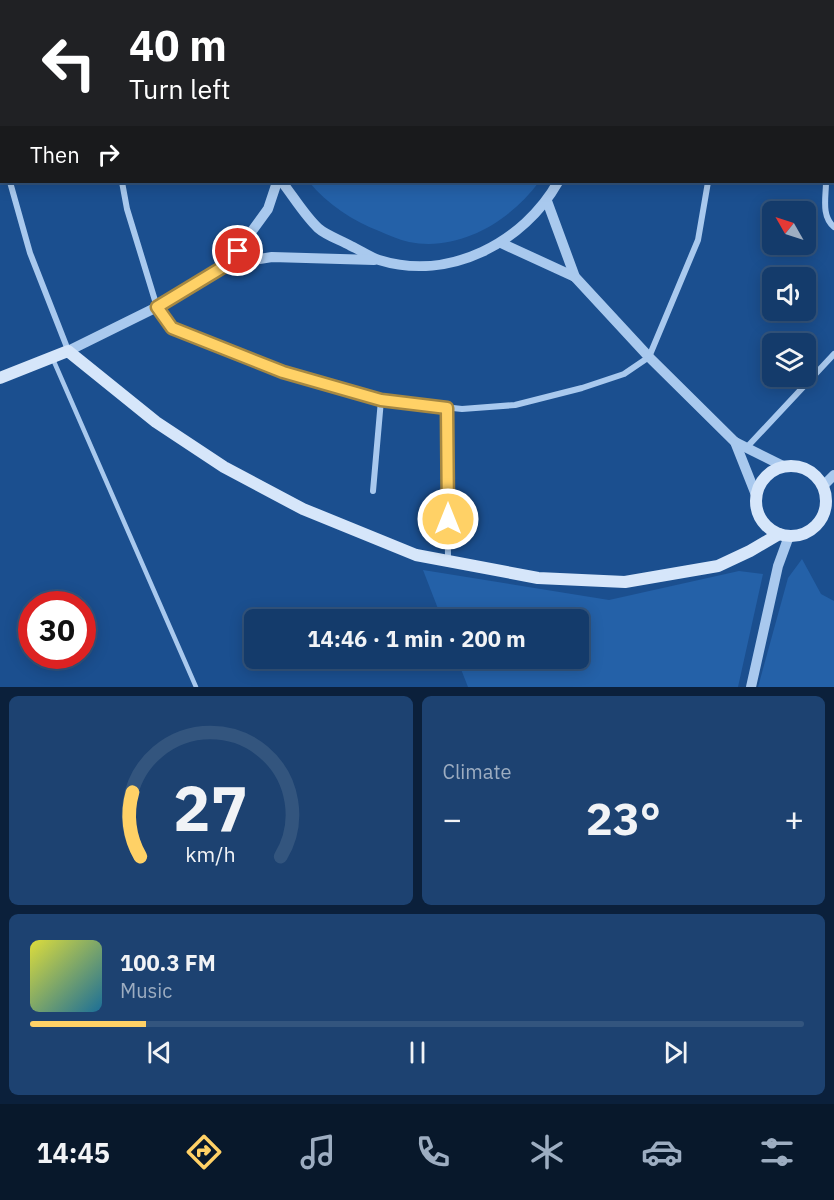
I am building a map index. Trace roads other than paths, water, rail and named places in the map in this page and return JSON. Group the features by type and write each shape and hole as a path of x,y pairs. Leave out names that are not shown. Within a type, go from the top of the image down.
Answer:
{"main road":[{"path":"0,378 68,351 156,422 224,466 303,509 416,555 448,563 538,578 625,582 718,566 784,535 812,529 830,510 823,486 816,476 806,469 783,466 770,472 761,482 756,495 761,518 769,528 784,535"}],"street":[{"path":"10,183 30,253 68,351 157,307 228,264 272,257 379,260 410,265 441,264 472,256 501,243 526,224 547,201 557,183"},
{"path":"122,183 127,209 157,307 172,328 283,372 381,400 447,408 515,405 582,388 624,374 649,357 698,240 708,183"},
{"path":"228,264 268,209 277,183"},
{"path":"283,183 319,229 379,260"},
{"path":"826,183 825,213 828,222 834,227"},
{"path":"547,201 575,277 649,357 735,442 756,495"},
{"path":"501,243 575,277"},
{"path":"748,446 834,354"},
{"path":"373,491 381,400"},
{"path":"447,408 448,563"},
{"path":"735,442 748,446 783,466"},
{"path":"823,486 834,475"},
{"path":"751,687 784,535"}],"lane":[{"path":"52,357 196,687"}]}
